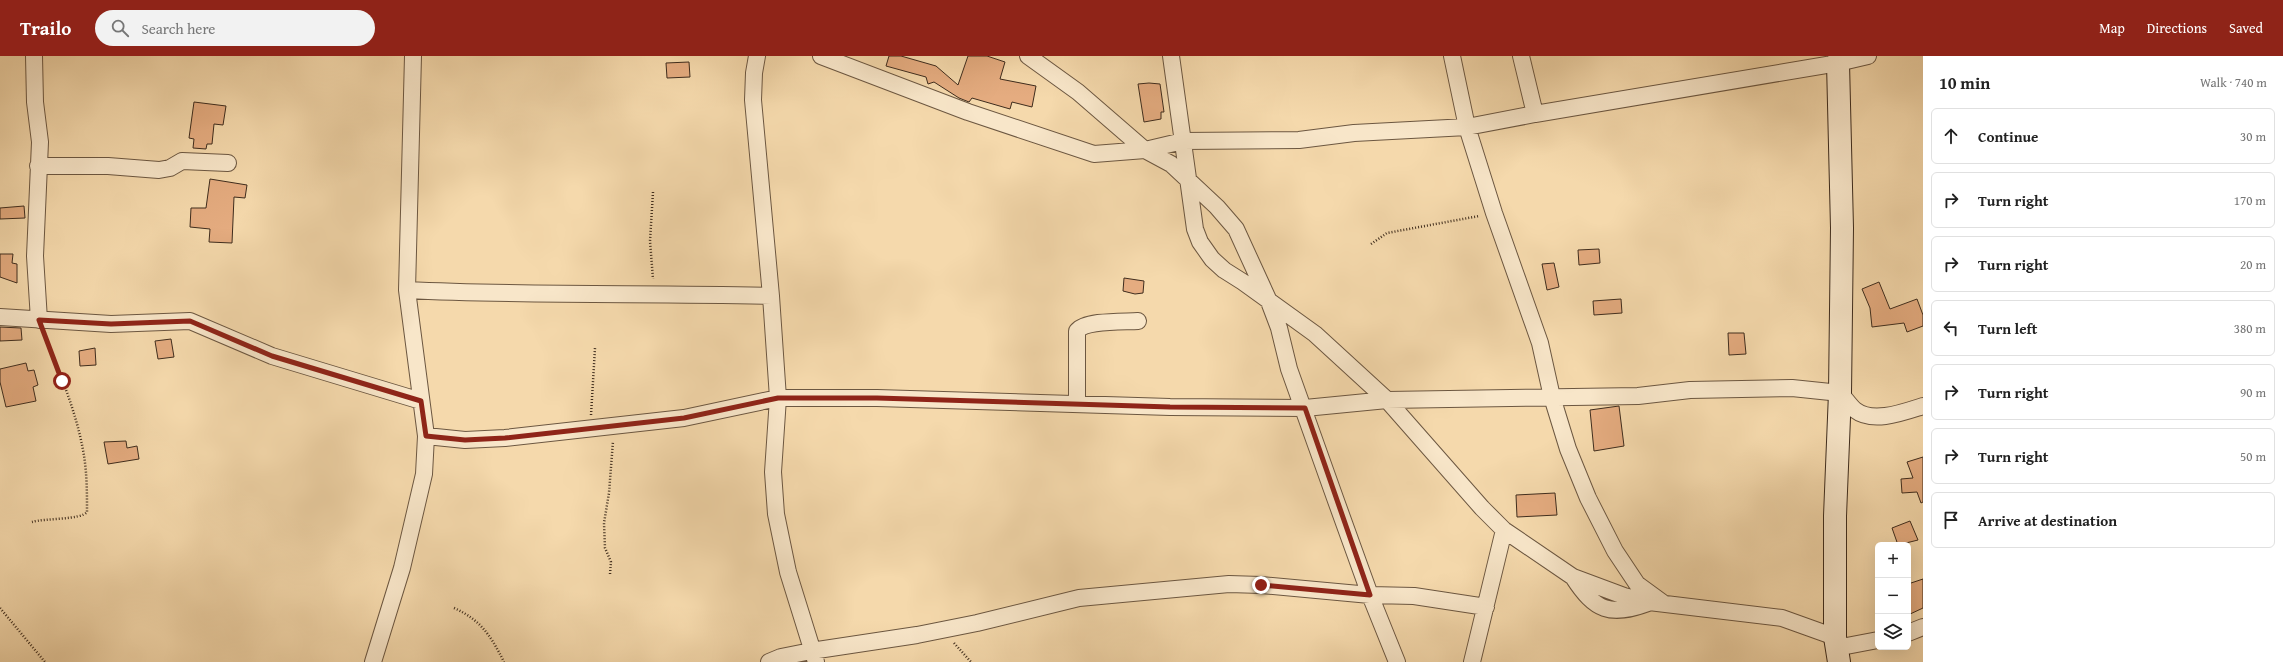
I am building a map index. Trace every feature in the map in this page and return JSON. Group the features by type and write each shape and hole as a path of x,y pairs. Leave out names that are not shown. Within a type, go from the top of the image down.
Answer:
{"street":[{"path":"34,56 35,102 40,142 35,256 39,320"},
{"path":"373,662 402,568 424,474 426,436 407,290 413,56"},
{"path":"757,56 754,73 753,100 771,296 778,398 773,472 776,514 788,572 814,656"},
{"path":"821,56 968,112 1094,154 1145,150 1183,141 1299,140 1354,133 1468,127 1868,56"},
{"path":"1028,56 1078,92 1145,150 1171,164 1189,179 1236,229 1268,299 1279,328 1289,369 1305,408 1370,595 1397,662"},
{"path":"1172,56 1195,229 1200,242 1212,259 1224,270 1268,299 1315,334 1387,400 1482,508 1504,530 1573,577 1617,594 1657,603 1782,618 1837,649 1875,641"},
{"path":"1452,56 1468,127 1494,214 1540,343 1552,397 1568,449 1588,498 1615,551 1637,584 1657,603"},
{"path":"1522,56 1535,114"},
{"path":"1837,649 1835,508 1840,393 1842,228 1839,60"},
{"path":"38,166 108,166 159,170 170,168 182,161 228,163"},
{"path":"407,290 502,295 654,294 771,296"},
{"path":"0,317 111,324 190,321 272,356 421,401"},
{"path":"1077,403 1077,331 1081,326 1089,324 1138,321"},
{"path":"426,436 465,440 492,439 684,418 778,398 1305,408 1387,400 1638,396 1690,390 1792,388 1840,393 1856,410 1869,415 1888,416 1923,406"},
{"path":"1472,662 1504,530"},
{"path":"769,662 781,657 814,656 942,630 1079,598 1229,584 1261,585 1370,595 1414,596 1486,607"},
{"path":"1911,632 1923,627"}],"path":[{"path":"653,192 650,241 654,294"},
{"path":"1370,244 1387,233 1494,214"},
{"path":"32,522 44,518 79,517 87,512 87,481 83,449 62,381 39,320"},
{"path":"591,427 595,348"},
{"path":"610,574 611,562 605,548 604,523 609,493 614,425"},
{"path":"0,608 45,662"},
{"path":"454,608 467,614 480,624 504,662"},
{"path":"942,630 971,662"}],"building":[{"path":"889,56 901,56 936,66 958,85 968,56 987,56 1005,62 1000,79 1036,86 1032,107 1012,102 1010,109 972,98 969,102 959,98 934,82 928,84 926,77 886,66"},
{"path":"689,62 690,77 667,78 666,63"},
{"path":"1138,84 1160,84 1164,112 1161,112 1161,119 1144,122"},
{"path":"194,102 226,106 223,125 214,124 212,144 207,144 206,149 193,148 194,139 189,138"},
{"path":"210,179 247,185 245,198 234,197 232,243 209,242 210,229 190,227 191,208 206,208"},
{"path":"24,206 25,218 0,219 0,208"},
{"path":"1599,249 1600,263 1579,265 1578,250"},
{"path":"0,254 13,254 12,263 17,264 17,283 0,277"},
{"path":"1554,263 1559,287 1547,290 1542,264"},
{"path":"1124,278 1144,281 1143,293 1135,294 1123,291"},
{"path":"1879,282 1890,309 1917,299 1923,315 1923,326 1907,332 1904,323 1872,327 1870,308 1862,289"},
{"path":"1621,299 1622,313 1594,315 1593,301"},
{"path":"0,327 21,328 22,340 0,341"},
{"path":"1728,333 1744,333 1746,354 1729,355"},
{"path":"171,339 174,357 158,359 155,341"},
{"path":"95,348 96,365 80,366 79,351"},
{"path":"26,363 28,371 34,370 38,385 33,387 36,401 6,407 0,382 0,369"},
{"path":"1619,406 1624,446 1594,451 1590,410"},
{"path":"126,441 127,448 137,446 139,459 108,464 104,442"},
{"path":"1923,457 1923,502 1921,503 1917,492 1902,493 1901,479 1913,478 1907,462"},
{"path":"1555,493 1557,515 1517,517 1516,495"},
{"path":"1910,521 1918,540 1910,542 1897,542 1892,528"},
{"path":"1923,579 1923,608 1911,614 1911,583"}],"route":[{"path":"62,381 39,320 111,324 190,321 272,356 421,401 426,436 465,440 505,438 591,427 684,418 778,398 877,398 1170,407 1305,408 1335,498 1370,595 1261,585"}]}
